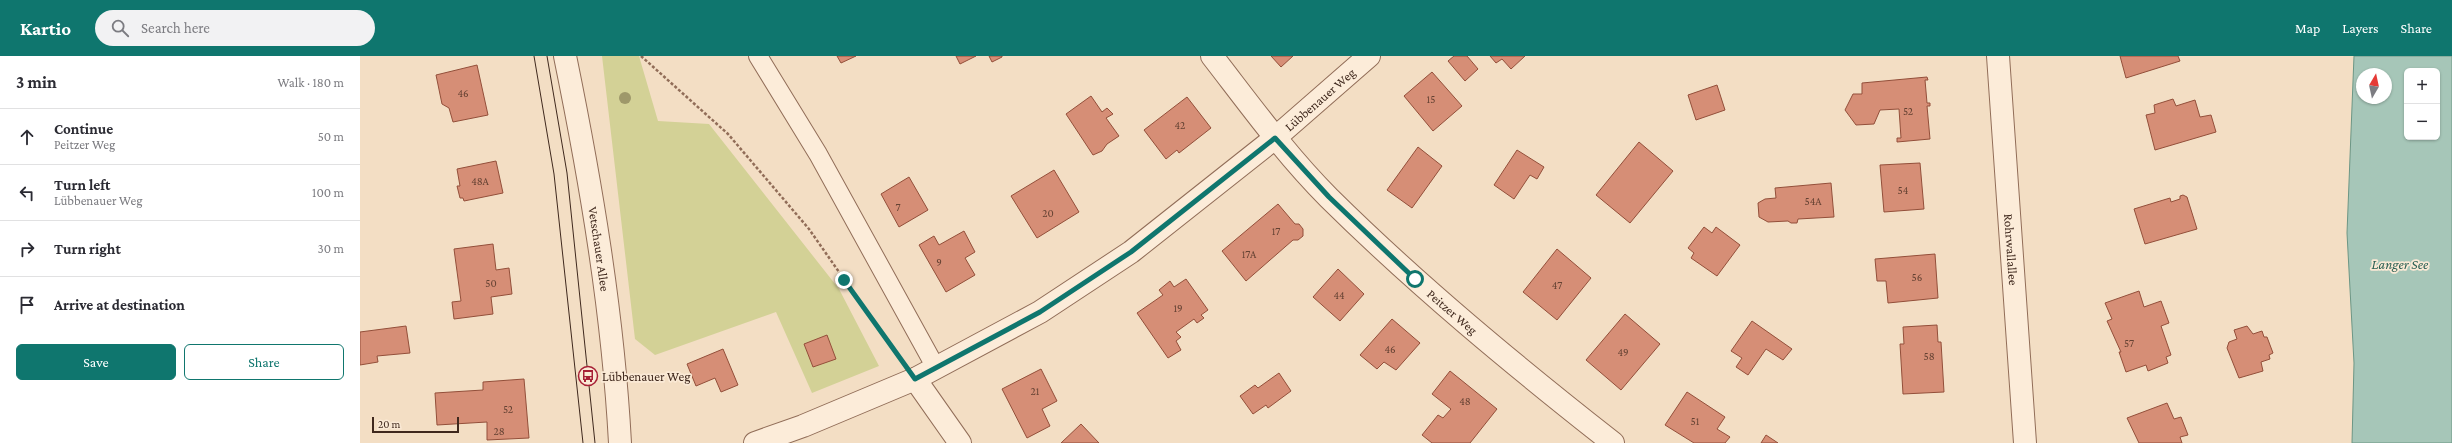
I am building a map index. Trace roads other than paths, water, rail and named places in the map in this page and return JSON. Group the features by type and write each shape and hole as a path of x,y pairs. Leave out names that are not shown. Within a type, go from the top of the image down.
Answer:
{"street":[{"name":"Vetschauer Allee","path":"564,56 586,160 616,372 620,443"},
{"name":"Peitzer Weg","path":"1212,56 1275,138 1329,197 1415,279 1536,383 1613,443"},
{"name":"Lübbenauer Weg","path":"755,443 803,426 915,379 1040,312 1131,252 1275,138 1369,56"},
{"name":"Rohrwallallee","path":"1998,56 2025,443"},
{"path":"915,379 960,443"}],"lane":[{"path":"758,56 818,154 936,368"}],"water":[{"name":"Langer See","path":"2354,56 2452,56 2452,443 2352,443 2354,363 2347,233"}],"tram line":[{"path":"534,56 554,174 583,443"},
{"path":"547,56 567,173 595,443"}],"place":[{"name":"Lübbenauer Weg","path":"588,376"}]}
